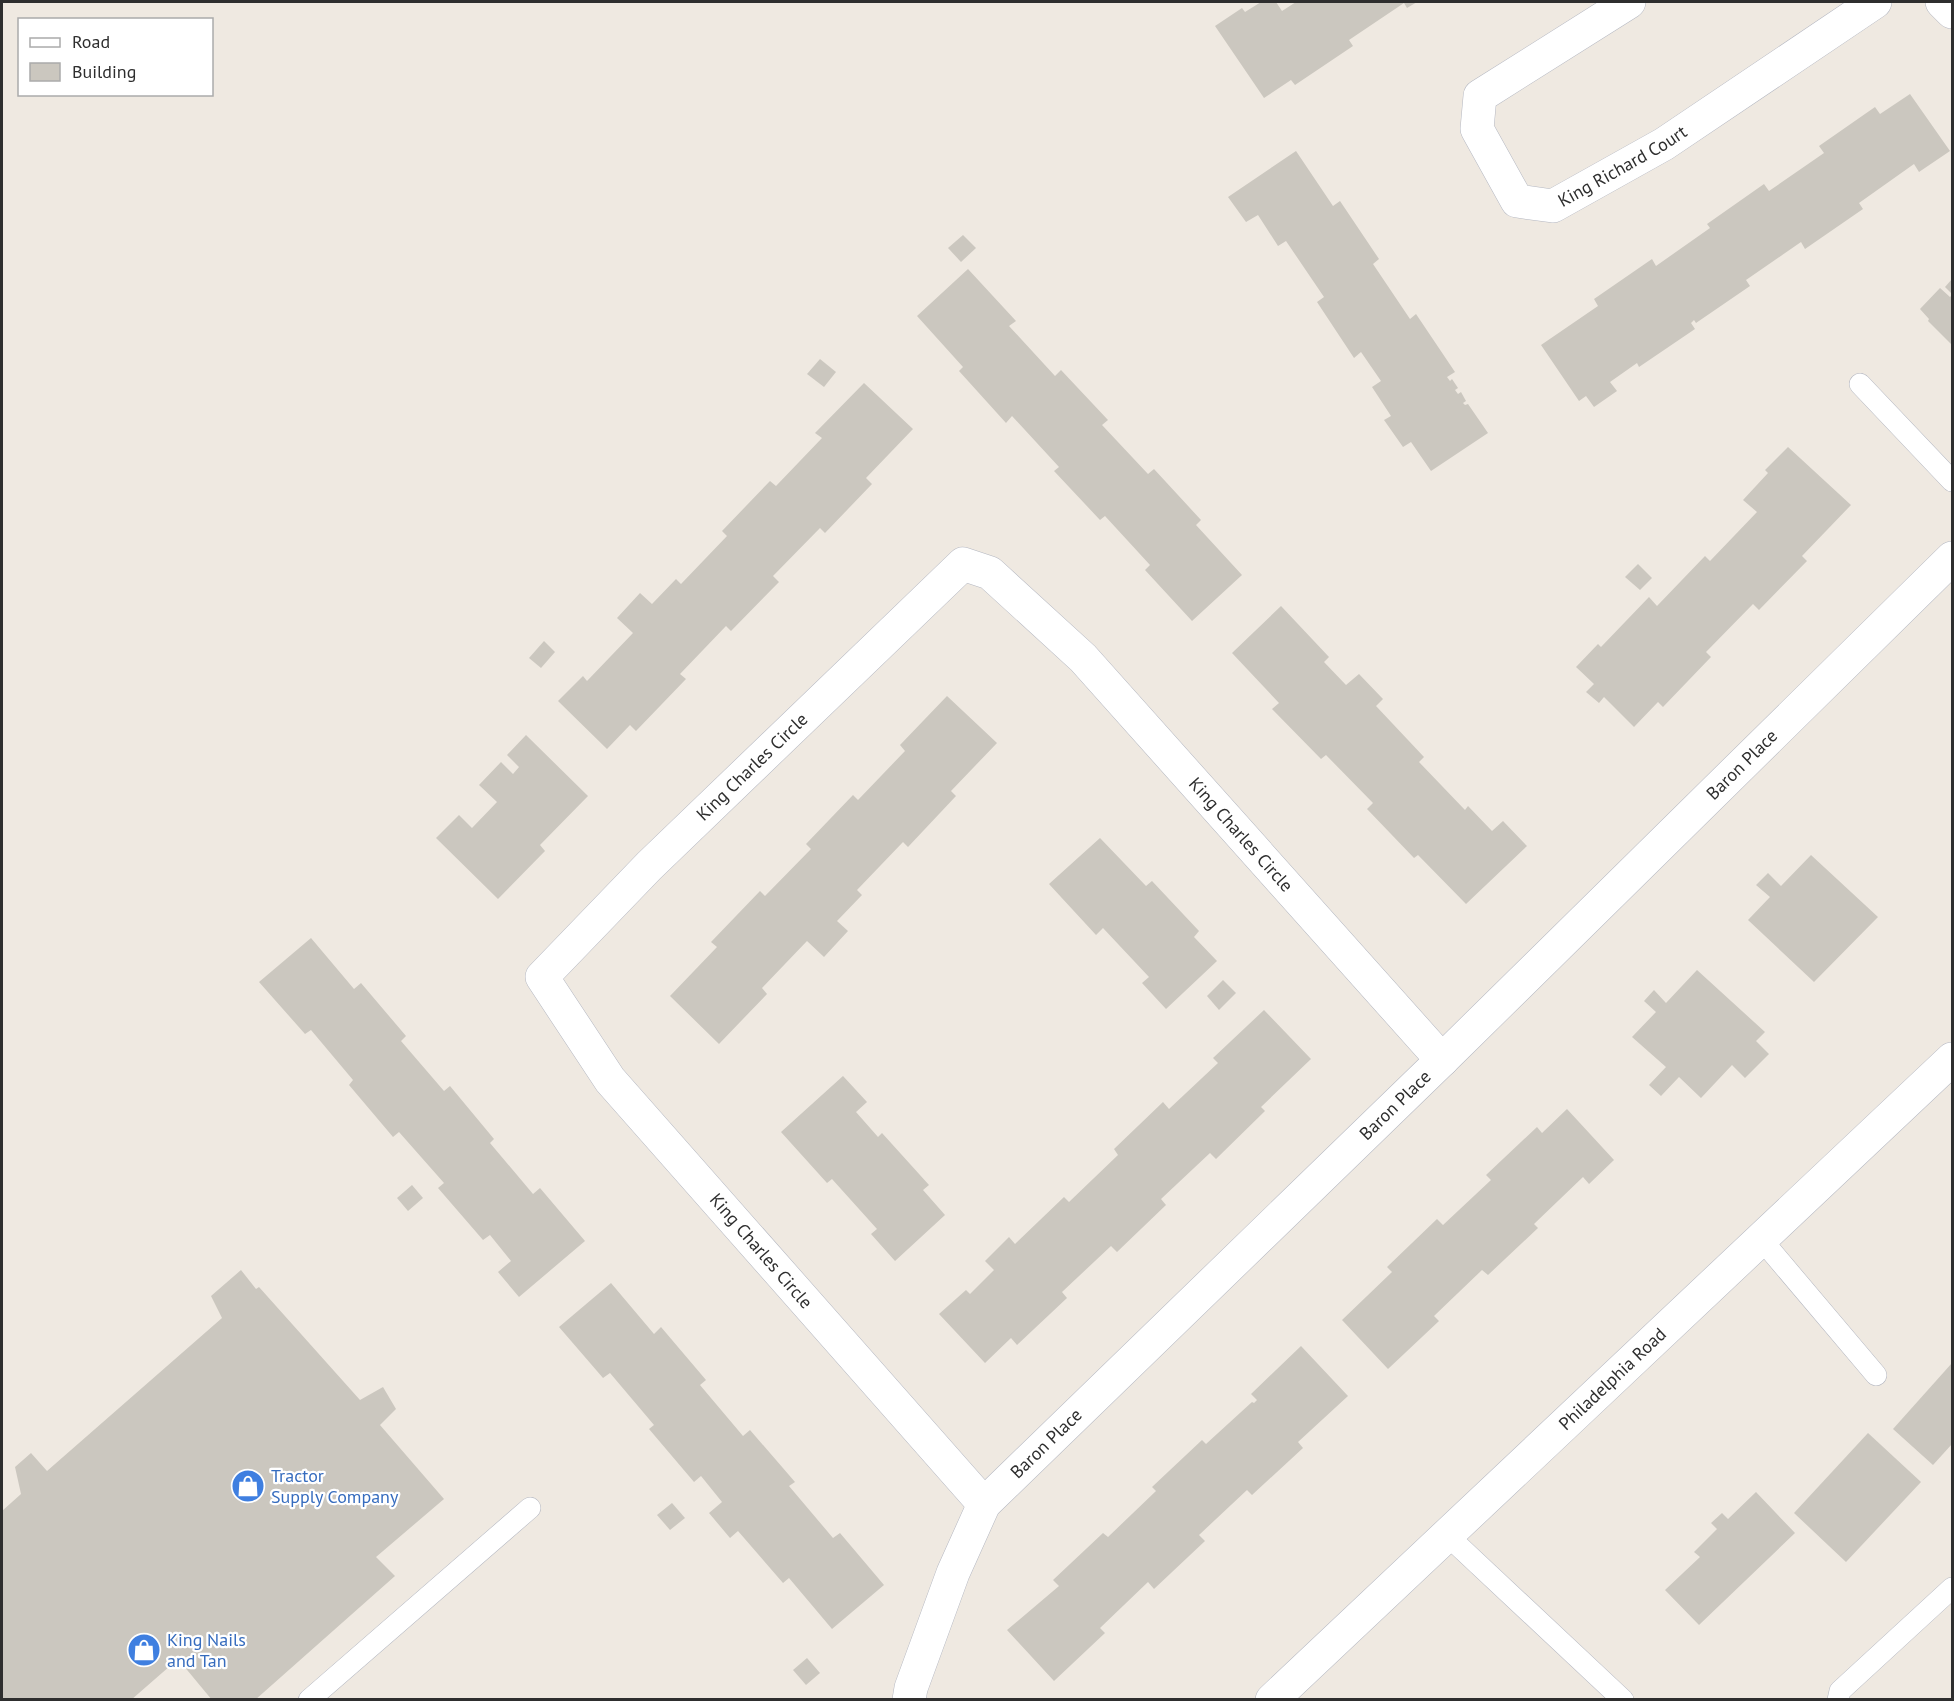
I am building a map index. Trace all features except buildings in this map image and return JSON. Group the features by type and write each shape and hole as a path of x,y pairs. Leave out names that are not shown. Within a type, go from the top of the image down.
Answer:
{"street":[{"name":"King Richard Court","path":"1629,2 1480,96 1477,129 1517,201 1553,206 1664,144 1875,2"},
{"path":"1942,2 1953,12"},
{"name":"Baron Place","path":"909,1700 911,1688 953,1573 984,1504 1442,1060 1953,558"},
{"name":"King Charles Circle","path":"984,1504 610,1080 542,977 649,866 963,564 990,573 1083,658 1442,1060"},
{"name":"Philadelphia Road","path":"1272,1700 1953,1059"}],"lane":[{"path":"1860,384 1953,481"},
{"path":"1761,1239 1876,1375"},
{"path":"309,1700 530,1508"},
{"path":"1447,1535 1623,1700"},
{"path":"1838,1700 1840,1691 1953,1588"}],"place":[{"name":"Tractor Supply Company","path":"248,1486"},
{"name":"King Nails and Tan","path":"144,1650"}]}
